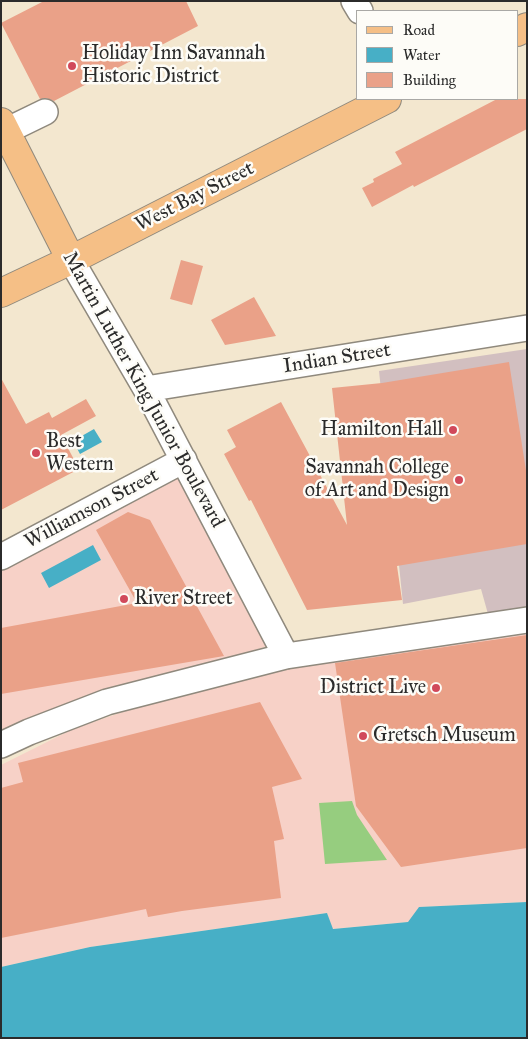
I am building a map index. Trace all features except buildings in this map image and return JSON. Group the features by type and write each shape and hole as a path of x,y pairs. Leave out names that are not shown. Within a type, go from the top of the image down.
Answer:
{"main road":[{"name":"West Bay Street","path":"1,293 71,260 385,100"},
{"name":"Martin Luther King Junior Boulevard","path":"4,127 71,260"}],"street":[{"path":"4,127 45,112"},
{"name":"Martin Luther King Junior Boulevard","path":"71,260 146,389 286,656"},
{"name":"Indian Street","path":"146,389 527,328"},
{"name":"Williamson Street","path":"1,557 184,460"},
{"path":"1,745 29,732 107,702 286,656 527,620"}],"shaded area":[{"name":"Savannah College of Art and Design","path":"527,349 527,609 488,614 481,589 403,604 379,371"},
{"name":"River Street","path":"184,460 267,646 1,736 1,552"},
{"path":"527,627 527,902 420,907 409,922 332,929 327,913 90,947 1,967 1,765 73,729 286,656"}],"green space":[{"path":"352,801 357,815 387,860 325,864 319,803"}],"water":[{"path":"94,429 102,442 80,454 73,441"},
{"path":"93,545 101,560 49,588 41,573"},
{"path":"527,902 527,1038 1,1038 1,967 90,947 327,913 333,929 408,922 419,907"}],"place":[{"name":"Holiday Inn Savannah Historic District","path":"72,66"},
{"name":"Hamilton Hall","path":"453,430"},
{"name":"Best Western","path":"36,453"},
{"name":"Savannah College of Art and Design","path":"459,480"},
{"name":"River Street","path":"124,599"},
{"name":"District Live","path":"436,688"},
{"name":"Gretsch Museum","path":"363,736"}]}
